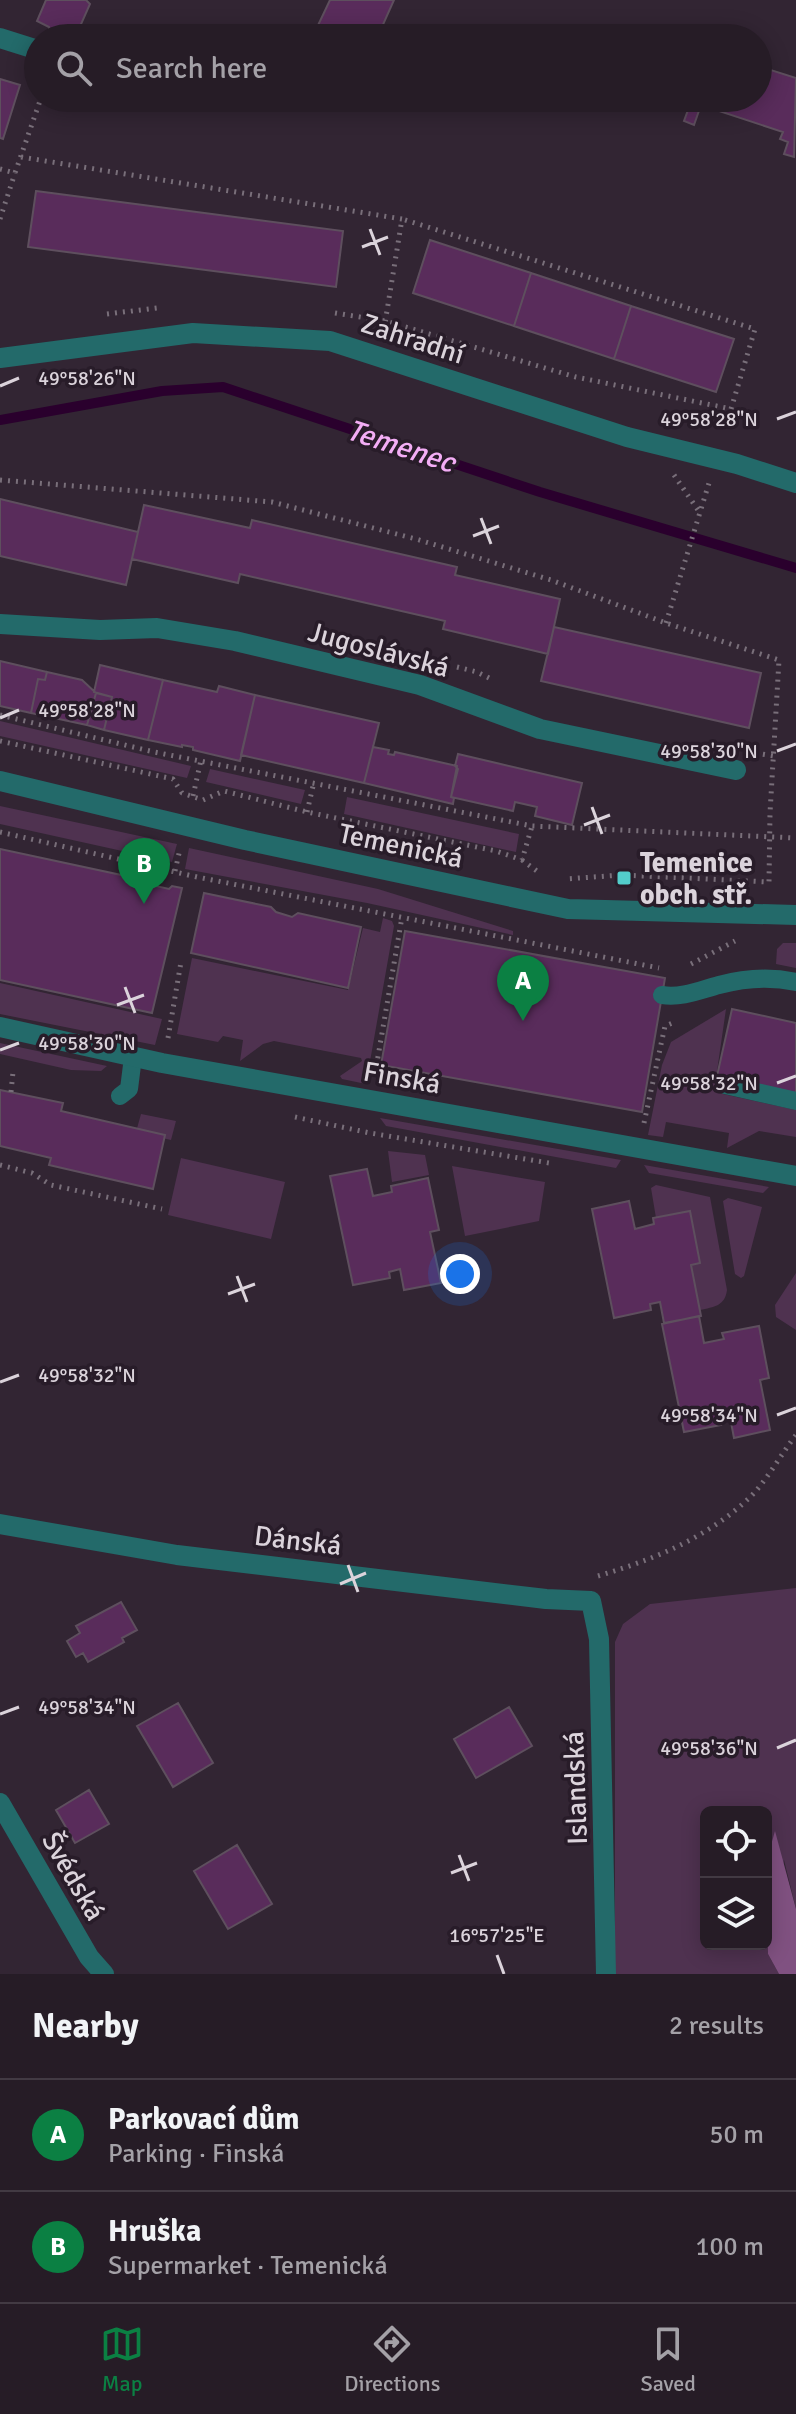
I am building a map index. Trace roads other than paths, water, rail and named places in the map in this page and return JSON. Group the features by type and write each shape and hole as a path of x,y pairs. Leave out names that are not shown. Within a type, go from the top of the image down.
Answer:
{"street":[{"path":"0,38 24,46"},
{"name":"Zahradní","path":"0,358 193,333 330,341 627,437 737,464 796,483"},
{"name":"Jugoslávská","path":"0,624 100,630 157,628 235,641 420,685 540,729 736,770"},
{"name":"Temenická","path":"0,781 245,840 568,909 796,915"},
{"name":"Finská","path":"0,1027 133,1057 796,1176"},
{"name":"Dánská","path":"0,1524 177,1555 546,1599 591,1601"},
{"name":"Islandská","path":"591,1601 599,1639 606,1974"},
{"name":"Švédská","path":"0,1803 89,1957 104,1974"}],"lane":[{"path":"662,995 674,997 768,976 796,982"},
{"path":"120,1096 129,1089 133,1057"},
{"path":"725,1085 796,1101"}],"waterway":[{"name":"Temenec","path":"0,420 162,391 223,387 540,492 796,568"}],"place":[{"name":"Temenice obch. stř.","path":"624,878"},
{"name":"Hruška","path":"144,904"},
{"name":"Parkovací dům","path":"523,1021"}]}
